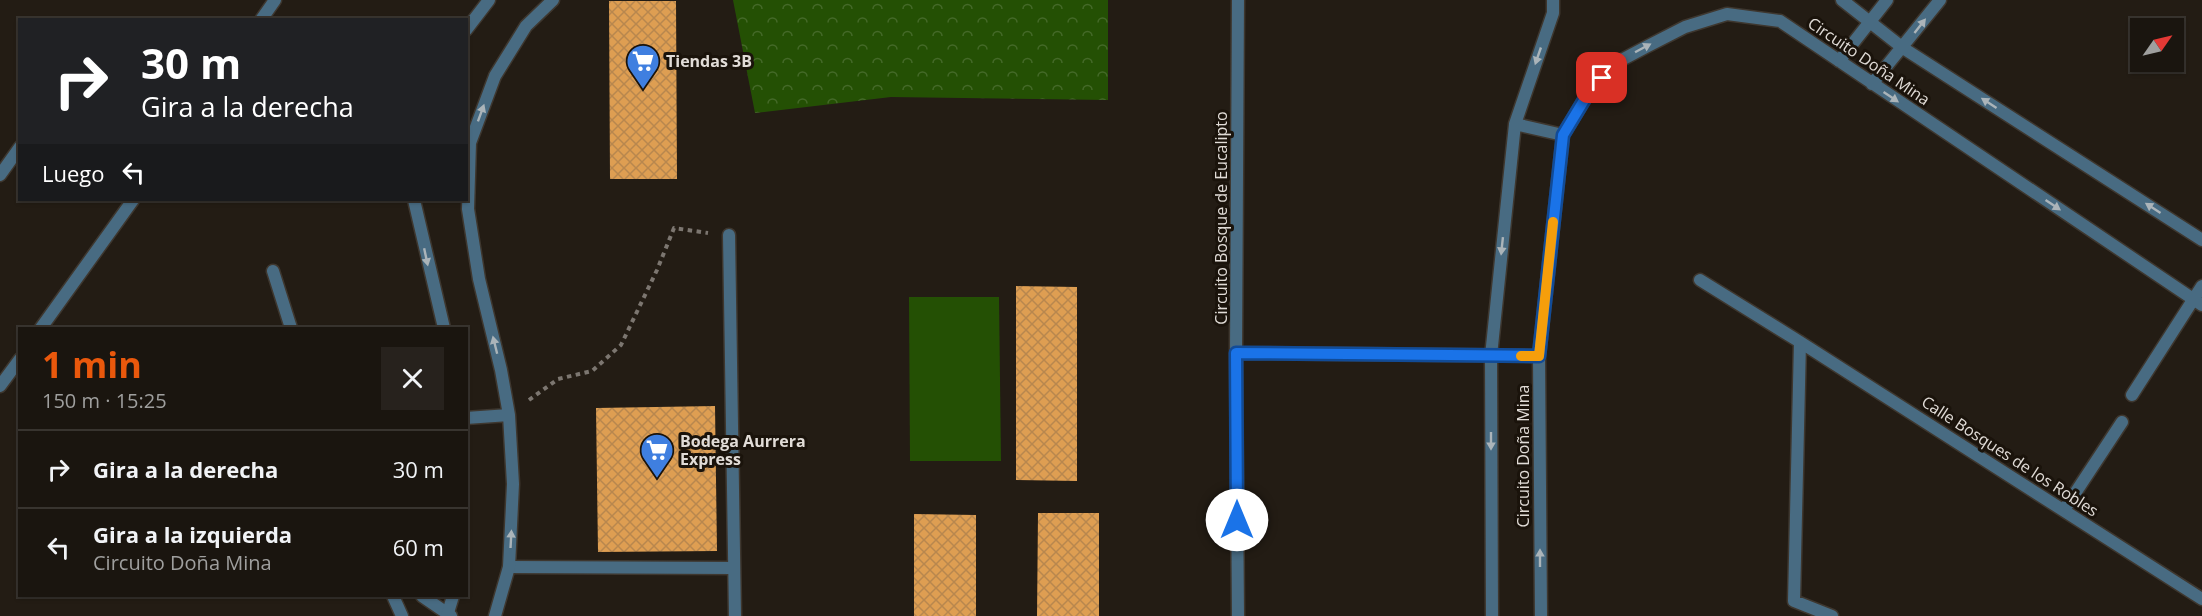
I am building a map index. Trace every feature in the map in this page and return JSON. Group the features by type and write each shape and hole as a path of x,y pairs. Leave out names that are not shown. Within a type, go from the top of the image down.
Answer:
{"street":[{"path":"262,18 275,0"},
{"path":"468,27 489,0"},
{"path":"495,616 509,567 513,484 509,415 501,369 479,279 468,209 470,143 495,76 526,26 553,0"},
{"name":"Circuito Bosque de Eucalipto","path":"1238,0 1236,353 1238,616"},
{"name":"Circuito Doña Mina","path":"1492,616 1491,356 1515,124 1553,13 1553,0"},
{"name":"Circuito Doña Mina","path":"1842,0 1903,48 2202,240"},
{"path":"1839,62 1887,0"},
{"path":"1872,84 1940,0"},
{"name":"Circuito Doña Mina","path":"1541,616 1539,356 1563,135 1589,92 1614,64 1685,27 1727,14 1780,21 2198,302"},
{"path":"1515,124 1563,135"},
{"path":"0,175 18,150"},
{"path":"42,327 132,201"},
{"path":"414,201 444,327"},
{"path":"729,235 735,616"},
{"path":"273,271 291,327"},
{"name":"Calle Bosques de los Robles","path":"1700,280 2202,599"},
{"path":"2132,395 2198,302 2202,286"},
{"path":"1800,342 1794,601 1832,616"},
{"path":"1236,353 1539,356"},
{"path":"0,386 18,362"},
{"path":"468,418 509,415"},
{"path":"2064,510 2122,422"},
{"path":"509,567 734,568"},
{"path":"393,597 402,616"},
{"path":"423,597 449,615 453,597"}],"path":[{"path":"509,415 558,379 592,371 621,345 657,270 674,228 729,235"}],"green space":[{"path":"733,0 1108,0 1108,100 891,97 755,113"},
{"path":"909,297 999,297 1001,461 910,461"}],"building":[{"name":"Tiendas 3B","path":"609,1 676,1 677,179 610,179"},
{"path":"1016,286 1077,287 1077,481 1016,480"},
{"name":"Bodega Aurrera Express","path":"715,406 717,551 598,552 596,408"},
{"path":"1038,513 1099,513 1099,616 1037,616"},
{"path":"914,514 976,515 976,616 914,616"}],"slow traffic":[{"path":"1521,356 1539,356 1553,222"}],"place":[{"name":"Tiendas 3B","path":"643,90"},
{"name":"Bodega Aurrera Express","path":"657,479"}],"route":[{"path":"1237,520 1236,353 1539,356 1563,135 1589,92 1602,78"}]}
